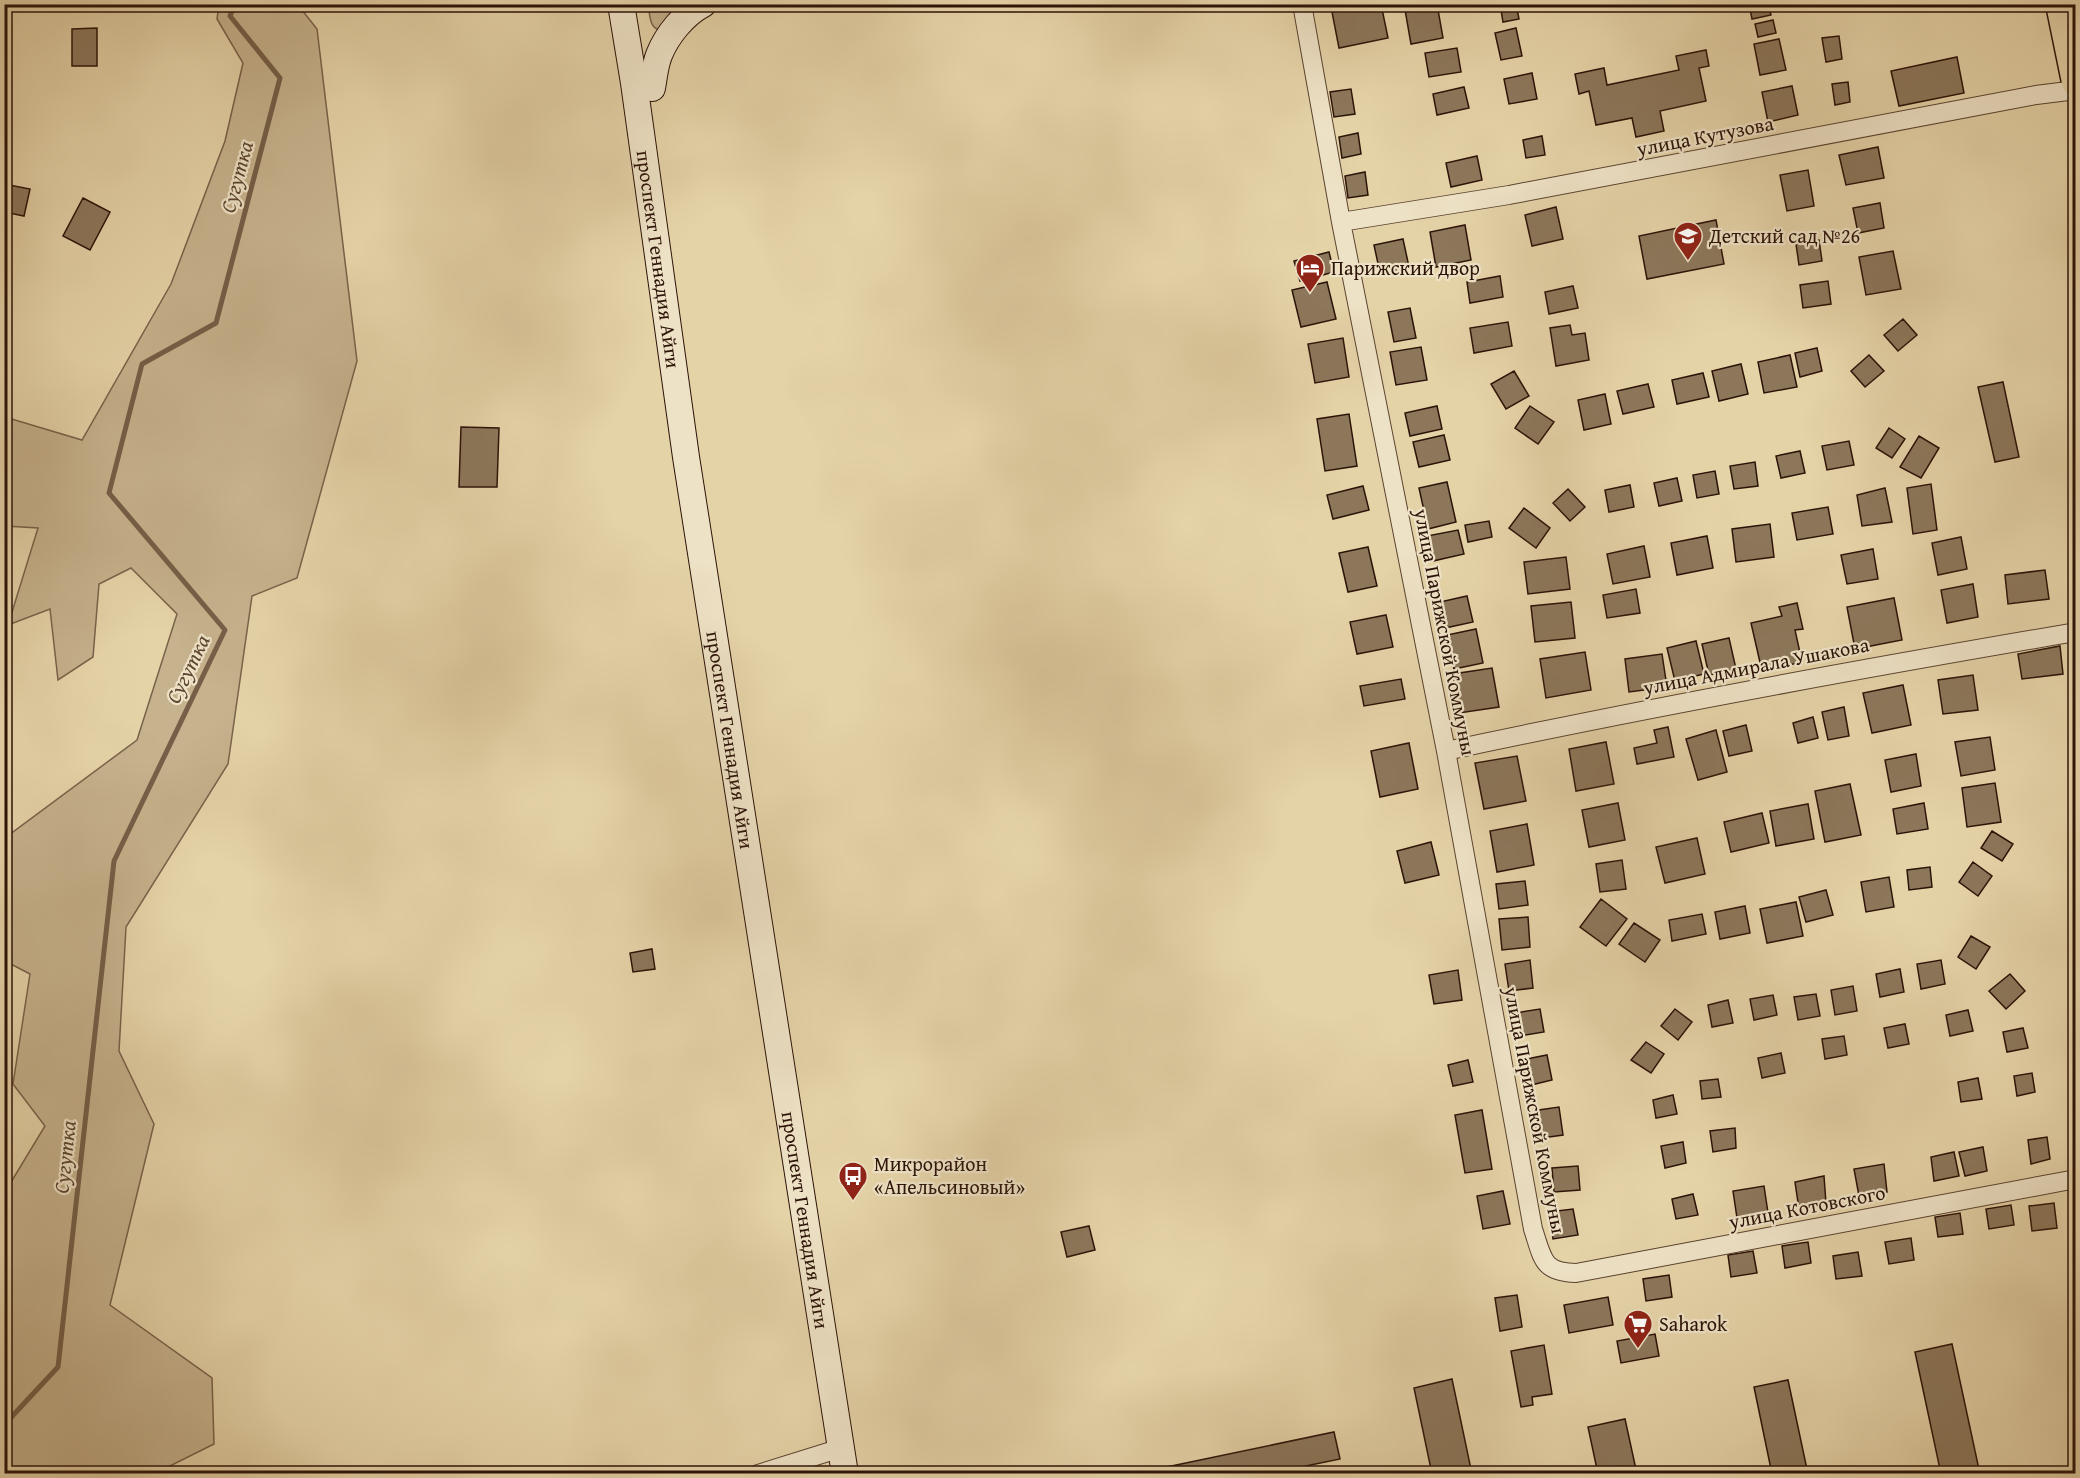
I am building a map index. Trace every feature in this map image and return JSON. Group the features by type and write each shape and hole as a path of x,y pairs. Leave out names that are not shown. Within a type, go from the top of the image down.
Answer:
{"main road":[{"name":"проспект Геннадия Айги","path":"621,4 686,456 849,1446 861,1473"},
{"name":"проспект Геннадия Айги","path":"639,4 702,454 849,1446 845,1473"},
{"path":"652,88 659,55 674,29 693,10 703,4"},
{"path":"2060,4 2076,82"}],"street":[{"name":"улица Парижской Коммуны","path":"1302,4 1341,222 1446,750 1533,1229 1541,1255 1549,1266"},
{"name":"улица Кутузова","path":"1341,222 1509,195 2036,95 2076,90"},
{"name":"улица Адмирала Ушакова","path":"1446,750 1613,715 1920,658 2076,632"},
{"name":"улица Котовского","path":"1549,1266 1558,1272 1576,1273 2076,1179"},
{"path":"758,1473 849,1446"}],"shaded area":[{"path":"219,5 298,5 317,29 357,361 297,578 252,596 228,764 126,927 119,1051 154,1124 110,1305 212,1378 214,1444 156,1473 5,1473 5,1192 45,1126 13,1084 30,974 5,961 5,838 137,740 177,614 131,568 99,584 93,657 58,680 50,609 8,625 38,528 5,526 5,417 82,440 171,284 225,141 243,63 217,19"},
{"path":"648,5 682,5 661,28 657,29 651,22"}],"building":[{"path":"1381,4 1388,38 1339,48 1332,12"},
{"path":"1404,4 1437,4 1443,38 1411,44"},
{"path":"1500,4 1516,4 1519,19 1503,22"},
{"path":"1749,4 1768,4 1771,15 1752,19"},
{"path":"1773,20 1776,33 1758,37 1755,24"},
{"path":"97,28 97,66 72,66 72,29"},
{"path":"1516,28 1522,56 1501,60 1495,33"},
{"path":"1839,36 1842,59 1826,62 1822,38"},
{"path":"1779,39 1786,70 1760,75 1754,44"},
{"path":"1457,48 1461,72 1429,77 1425,53"},
{"path":"1706,50 1709,66 1699,68 1706,101 1660,111 1664,131 1636,137 1632,118 1596,125 1589,91 1579,94 1575,74 1604,68 1607,85 1679,70 1676,56"},
{"path":"1957,57 1964,93 1899,106 1891,71"},
{"path":"1532,73 1537,99 1509,104 1504,79"},
{"path":"1848,82 1850,102 1835,105 1832,84"},
{"path":"1792,86 1798,115 1768,122 1762,92"},
{"path":"1464,87 1469,108 1437,115 1433,94"},
{"path":"1351,89 1355,114 1334,117 1330,92"},
{"path":"1358,133 1361,154 1342,158 1339,137"},
{"path":"1542,136 1545,155 1526,158 1523,140"},
{"path":"1878,147 1884,178 1846,185 1839,155"},
{"path":"1477,156 1482,180 1451,187 1446,163"},
{"path":"1808,170 1814,206 1787,211 1780,175"},
{"path":"1365,172 1368,195 1348,198 1345,176"},
{"path":"4,184 30,189 24,216 4,212"},
{"path":"83,198 110,212 90,250 63,236"},
{"path":"1880,203 1884,228 1858,233 1853,208"},
{"path":"1556,207 1563,239 1532,246 1525,215"},
{"path":"1716,220 1724,264 1647,279 1639,236"},
{"path":"1465,225 1471,260 1436,267 1430,232"},
{"path":"1403,239 1409,267 1380,273 1374,245"},
{"path":"1819,240 1822,261 1799,265 1796,244"},
{"path":"1893,251 1901,289 1866,295 1859,257"},
{"path":"1329,252 1334,272 1300,281 1294,261"},
{"path":"1500,276 1503,297 1470,303 1467,282"},
{"path":"1828,281 1831,304 1803,308 1800,285"},
{"path":"1327,282 1336,319 1301,327 1292,290"},
{"path":"1573,286 1578,308 1549,314 1545,292"},
{"path":"1410,308 1416,338 1394,342 1388,312"},
{"path":"1903,319 1917,335 1898,351 1884,335"},
{"path":"1508,322 1512,346 1474,353 1470,328"},
{"path":"1570,325 1572,335 1585,333 1589,360 1556,366 1550,328"},
{"path":"1343,338 1349,377 1315,383 1308,344"},
{"path":"1421,347 1427,380 1396,385 1390,352"},
{"path":"1817,348 1822,371 1800,377 1795,353"},
{"path":"1790,355 1797,387 1764,393 1758,362"},
{"path":"1869,355 1884,371 1865,387 1851,371"},
{"path":"1741,364 1748,394 1719,401 1712,371"},
{"path":"1514,371 1529,396 1506,409 1491,384"},
{"path":"1703,373 1709,397 1677,404 1672,380"},
{"path":"2003,382 2019,457 1995,462 1978,387"},
{"path":"1648,384 1654,407 1623,414 1617,391"},
{"path":"1605,394 1611,424 1584,430 1578,400"},
{"path":"1437,406 1442,429 1410,436 1405,413"},
{"path":"1530,406 1554,422 1538,444 1515,428"},
{"path":"1349,414 1357,466 1325,471 1317,419"},
{"path":"461,427 499,428 497,487 459,487"},
{"path":"1889,428 1905,439 1892,458 1876,448"},
{"path":"1444,435 1450,460 1419,467 1413,442"},
{"path":"1919,436 1939,448 1921,478 1900,467"},
{"path":"1849,441 1854,465 1827,470 1822,446"},
{"path":"1800,451 1805,473 1781,478 1776,456"},
{"path":"1755,462 1758,486 1734,489 1730,466"},
{"path":"1715,471 1719,494 1697,498 1693,475"},
{"path":"1677,478 1682,501 1659,506 1654,483"},
{"path":"1447,482 1456,522 1428,529 1419,488"},
{"path":"1931,484 1937,530 1913,534 1907,488"},
{"path":"1630,485 1634,507 1609,512 1605,490"},
{"path":"1363,486 1369,510 1333,519 1327,495"},
{"path":"1885,488 1892,522 1862,526 1857,495"},
{"path":"1568,489 1585,507 1570,521 1553,503"},
{"path":"1828,507 1833,534 1797,540 1792,513"},
{"path":"1524,508 1550,528 1536,548 1509,528"},
{"path":"1489,521 1492,537 1468,542 1465,525"},
{"path":"1770,524 1774,557 1736,562 1732,529"},
{"path":"1458,530 1464,554 1433,561 1427,536"},
{"path":"1707,536 1713,568 1677,575 1671,543"},
{"path":"1961,537 1967,569 1938,575 1932,543"},
{"path":"1644,546 1650,577 1613,584 1607,554"},
{"path":"1368,547 1377,586 1348,592 1339,553"},
{"path":"1873,549 1878,579 1847,584 1841,555"},
{"path":"1566,557 1570,589 1528,594 1524,562"},
{"path":"2045,570 2049,599 2008,604 2005,575"},
{"path":"1973,584 1978,617 1947,623 1941,590"},
{"path":"1636,589 1640,613 1607,618 1603,595"},
{"path":"1467,596 1473,622 1445,628 1440,602"},
{"path":"1894,598 1902,640 1855,649 1847,607"},
{"path":"1571,602 1575,638 1535,642 1531,606"},
{"path":"1797,603 1803,629 1795,630 1802,662 1762,671 1751,623 1782,616 1779,607"},
{"path":"1386,615 1393,647 1357,654 1350,622"},
{"path":"1476,629 1483,663 1454,669 1447,635"},
{"path":"1729,638 1736,669 1709,675 1702,644"},
{"path":"1696,641 1704,674 1675,681 1667,648"},
{"path":"2060,646 2063,674 2022,679 2018,654"},
{"path":"1585,652 1591,690 1546,698 1540,659"},
{"path":"1662,654 1667,687 1629,692 1625,659"},
{"path":"1492,668 1499,707 1459,713 1453,674"},
{"path":"1973,675 1978,710 1943,714 1938,680"},
{"path":"1401,679 1405,699 1364,706 1360,686"},
{"path":"1903,685 1911,725 1872,733 1863,693"},
{"path":"1844,707 1849,736 1828,740 1822,712"},
{"path":"1813,717 1818,738 1798,743 1793,723"},
{"path":"1746,725 1752,751 1729,756 1723,731"},
{"path":"1668,727 1674,757 1637,764 1634,748 1657,743 1654,730"},
{"path":"1716,730 1727,772 1698,780 1686,739"},
{"path":"1990,737 1995,770 1961,776 1955,742"},
{"path":"1606,742 1614,784 1576,791 1569,749"},
{"path":"1409,743 1418,789 1380,797 1371,751"},
{"path":"1916,754 1921,786 1891,792 1885,760"},
{"path":"1517,756 1526,801 1484,809 1475,763"},
{"path":"1995,783 2001,822 1967,827 1962,788"},
{"path":"1850,784 1861,835 1825,842 1815,791"},
{"path":"1618,803 1625,840 1589,847 1582,810"},
{"path":"1924,803 1928,829 1897,834 1893,809"},
{"path":"1808,804 1814,839 1776,846 1770,811"},
{"path":"1762,813 1769,843 1731,852 1724,822"},
{"path":"1527,824 1534,865 1497,872 1490,831"},
{"path":"1992,831 2013,844 2002,861 1981,848"},
{"path":"1697,838 1705,874 1665,883 1656,847"},
{"path":"1431,842 1439,875 1405,883 1397,851"},
{"path":"1622,860 1626,889 1600,892 1596,864"},
{"path":"1973,862 1992,876 1978,896 1959,882"},
{"path":"1930,867 1932,887 1909,890 1907,870"},
{"path":"1889,877 1894,907 1866,912 1861,882"},
{"path":"1525,881 1528,905 1499,909 1496,884"},
{"path":"1826,890 1833,915 1806,922 1799,897"},
{"path":"1601,899 1627,919 1606,946 1580,927"},
{"path":"1796,902 1803,936 1767,943 1760,909"},
{"path":"1745,906 1750,933 1720,939 1715,912"},
{"path":"1702,914 1706,934 1672,941 1669,920"},
{"path":"1528,917 1530,947 1502,950 1499,919"},
{"path":"1634,923 1660,940 1645,962 1619,944"},
{"path":"1971,936 1990,947 1976,969 1958,957"},
{"path":"652,949 655,969 633,972 630,953"},
{"path":"1530,960 1533,988 1509,991 1505,964"},
{"path":"1941,960 1945,984 1921,989 1917,964"},
{"path":"1900,969 1904,992 1880,997 1876,974"},
{"path":"1458,970 1462,1000 1434,1004 1429,975"},
{"path":"2010,974 2025,991 2006,1009 1989,991"},
{"path":"1853,986 1857,1011 1835,1015 1831,990"},
{"path":"1816,994 1820,1016 1798,1020 1794,997"},
{"path":"1773,995 1777,1015 1754,1020 1750,999"},
{"path":"1728,1000 1733,1023 1712,1027 1708,1005"},
{"path":"1540,1009 1544,1032 1519,1036 1515,1013"},
{"path":"1675,1009 1692,1022 1678,1040 1661,1026"},
{"path":"1968,1010 1973,1031 1950,1036 1946,1015"},
{"path":"1905,1024 1909,1044 1888,1048 1884,1028"},
{"path":"2023,1028 2028,1048 2007,1052 2003,1032"},
{"path":"1844,1036 1847,1055 1825,1059 1822,1039"},
{"path":"1646,1042 1664,1054 1651,1073 1631,1060"},
{"path":"1781,1053 1785,1073 1762,1078 1758,1058"},
{"path":"1547,1055 1552,1080 1527,1086 1521,1060"},
{"path":"1468,1060 1473,1082 1453,1086 1448,1065"},
{"path":"2032,1073 2035,1092 2017,1096 2014,1076"},
{"path":"1978,1078 1982,1099 1961,1102 1958,1082"},
{"path":"1718,1079 1721,1097 1702,1099 1700,1081"},
{"path":"1673,1095 1677,1114 1656,1118 1653,1100"},
{"path":"1559,1107 1563,1135 1535,1139 1532,1111"},
{"path":"1482,1110 1492,1169 1465,1173 1455,1115"},
{"path":"1735,1128 1736,1148 1713,1152 1710,1131"},
{"path":"2047,1137 2050,1159 2031,1164 2028,1140"},
{"path":"1683,1142 1686,1163 1665,1168 1661,1146"},
{"path":"1983,1147 1987,1171 1965,1176 1959,1152"},
{"path":"1954,1152 1959,1176 1934,1181 1931,1157"},
{"path":"1884,1164 1887,1192 1859,1196 1854,1169"},
{"path":"1578,1166 1580,1190 1554,1192 1552,1168"},
{"path":"1824,1176 1826,1204 1799,1209 1795,1182"},
{"path":"1764,1186 1768,1213 1737,1218 1733,1191"},
{"path":"1503,1191 1510,1224 1483,1229 1477,1196"},
{"path":"1693,1194 1698,1215 1676,1219 1672,1199"},
{"path":"2054,1203 2057,1228 2032,1231 2029,1206"},
{"path":"2011,1205 2014,1225 1989,1229 1986,1209"},
{"path":"1573,1209 1578,1235 1553,1239 1549,1212"},
{"path":"1960,1213 1963,1234 1938,1237 1935,1217"},
{"path":"1089,1226 1095,1250 1067,1257 1061,1232"},
{"path":"1911,1238 1914,1260 1889,1264 1885,1242"},
{"path":"1808,1242 1811,1263 1785,1268 1782,1246"},
{"path":"1753,1251 1757,1273 1731,1277 1728,1255"},
{"path":"1858,1252 1862,1276 1836,1279 1833,1256"},
{"path":"1669,1275 1672,1297 1646,1301 1643,1279"},
{"path":"1517,1295 1522,1327 1500,1331 1495,1298"},
{"path":"1608,1297 1613,1325 1569,1333 1564,1305"},
{"name":"Saharok","path":"1655,1334 1659,1356 1621,1363 1617,1341"},
{"path":"1952,1344 1980,1474 1941,1474 1915,1352"},
{"path":"1544,1345 1552,1394 1532,1397 1533,1405 1521,1407 1511,1351"},
{"path":"1452,1379 1472,1474 1432,1474 1414,1388"},
{"path":"1788,1380 1808,1474 1772,1474 1754,1387"},
{"path":"1625,1419 1637,1474 1598,1474 1588,1427"},
{"path":"1334,1432 1340,1459 1267,1474 1133,1474"}],"waterway":[{"name":"Сугутка","path":"4,1425 58,1367 114,861 225,630 109,493 142,364 216,323 280,78 230,16 235,4"}],"place":[{"name":"Детский сад №26","path":"1688,262"},
{"name":"Парижский двор","path":"1310,294"},
{"name":"Микрорайон «Апельсиновый»","path":"853,1202"},
{"name":"Saharok","path":"1638,1350"}]}
